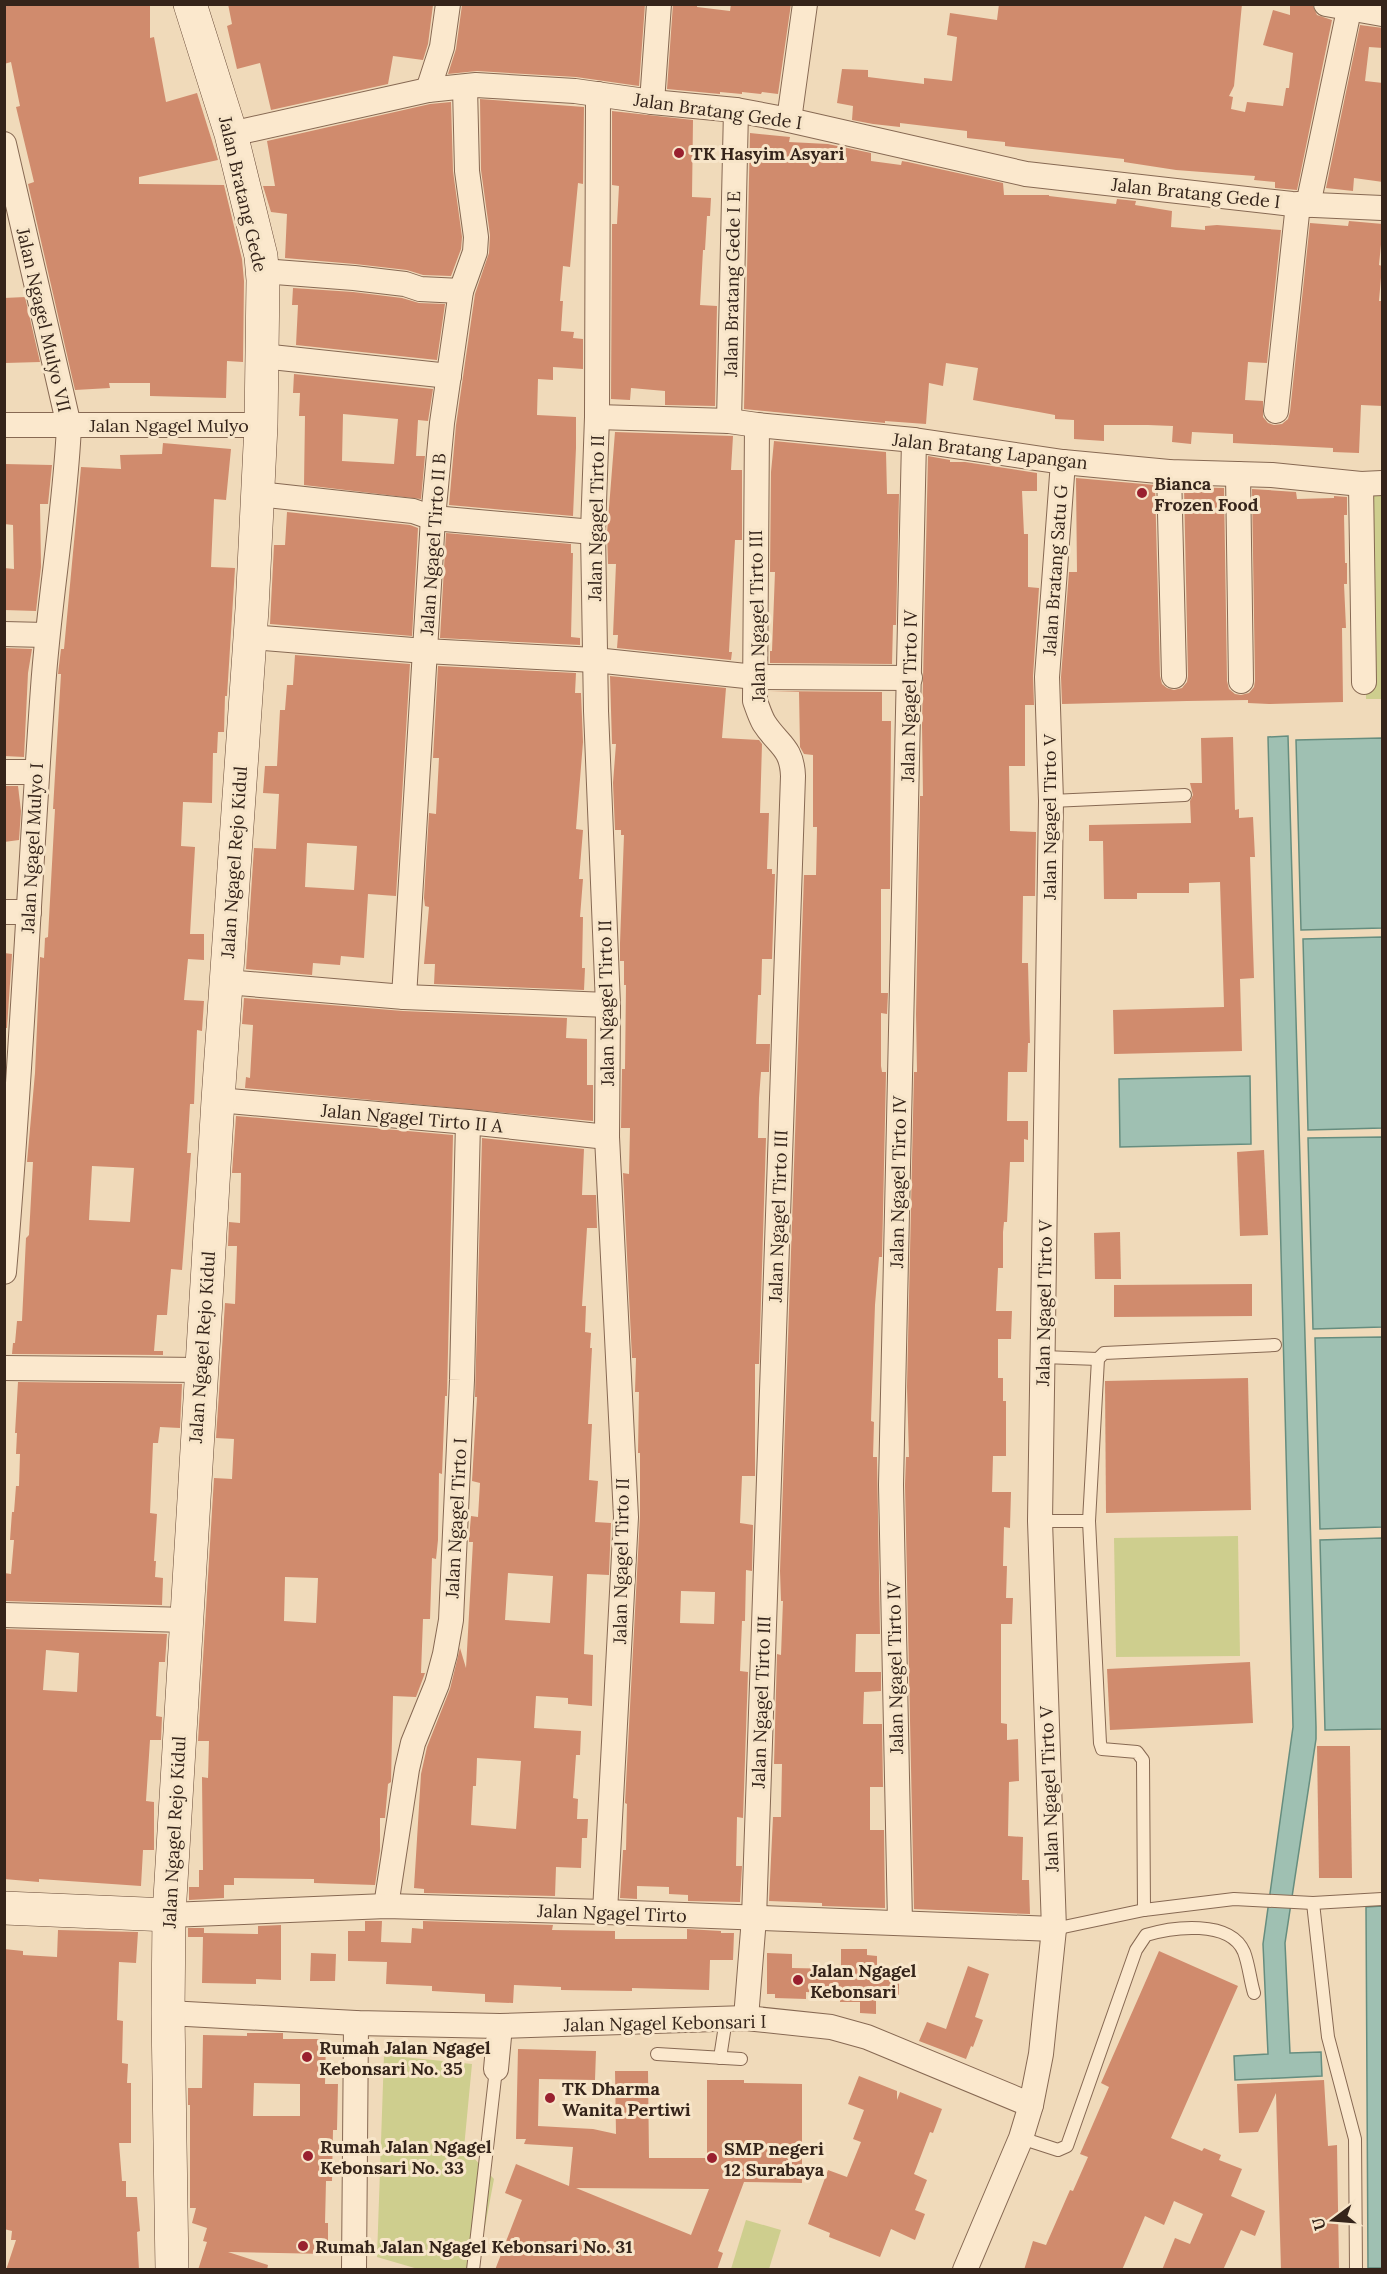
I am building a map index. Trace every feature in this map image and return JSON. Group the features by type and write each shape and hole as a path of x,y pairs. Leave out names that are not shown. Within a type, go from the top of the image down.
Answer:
{"main road":[{"name":"Jalan Bratang Gede","path":"190,4 231,134 261,256 261,425"},
{"name":"Jalan Ngagel Rejo Kidul","path":"172,2270 168,2013 169,1915 225,981 250,637 261,425"},
{"path":"4,1908 169,1915"}],"street":[{"path":"428,90 442,47 448,4"},
{"path":"652,102 659,4"},
{"path":"789,120 805,4"},
{"path":"1276,411 1303,205 1338,7 1383,14"},
{"name":"Jalan Bratang Gede I","path":"231,134 428,90 476,85 575,91 652,102 736,110 1026,174 1303,205 1383,208"},
{"name":"Jalan Ngagel Tirto II B","path":"404,997 433,518 442,423 461,291 475,252 476,237 467,171 465,87"},
{"name":"Jalan Ngagel Tirto II","path":"598,94 597,417 593,532 595,660 608,1005 607,1137 626,1517 605,1912"},
{"name":"Jalan Bratang Gede I E","path":"729,421 736,110"},
{"name":"Jalan Ngagel Mulyo VII","path":"4,144 11,207 69,426"},
{"path":"262,271 354,278 420,288 461,291"},
{"path":"262,356 449,376"},
{"name":"Jalan Bratang Lapangan","path":"597,417 729,421 914,440 1063,462 1169,472 1272,475 1372,483"},
{"name":"Jalan Ngagel Mulyo","path":"4,425 261,425"},
{"name":"Jalan Ngagel Tirto III","path":"736,2019 754,1918 794,776 793,761 764,724 755,701 757,425"},
{"name":"Jalan Ngagel Mulyo I","path":"4,1272 12,1057 29,912 46,635 67,467 69,426"},
{"name":"Jalan Ngagel Tirto IV","path":"900,1923 891,1485 914,440"},
{"name":"Jalan Bratang Satu G","path":"1047,678 1063,462"},
{"path":"1169,472 1174,676"},
{"path":"1238,474 1241,681"},
{"path":"1364,682 1372,483"},
{"path":"258,494 413,511 433,518 593,532"},
{"path":"4,634 46,635"},
{"path":"250,637 425,651 595,660 755,677 909,678"},
{"name":"Jalan Ngagel Tirto V","path":"965,2270 1021,2138 1031,2105 1041,2054 1054,1929 1040,1521 1051,801 1047,678"},
{"path":"4,772 36,772"},
{"path":"4,912 29,912"},
{"path":"225,981 404,997 608,1005"},
{"name":"Jalan Ngagel Tirto II A","path":"218,1100 607,1137"},
{"name":"Jalan Ngagel Tirto I","path":"386,1906 407,1769 413,1743 437,1684 451,1620 462,1380 468,1122"},
{"path":"4,1368 201,1370"},
{"path":"4,1614 186,1620"},
{"name":"Jalan Ngagel Tirto","path":"169,1915 386,1906 1054,1929"},
{"name":"Jalan Ngagel Kebonsari I","path":"168,2013 356,2024 501,2026 736,2019 831,2027 867,2037 1031,2105"},
{"path":"354,2270 356,2024"},
{"path":"495,2069 501,2026"}],"lane":[{"path":"1051,801 1185,795"},
{"path":"1144,1910 1143,1760 1137,1752 1102,1749 1100,1743 1089,1521 1098,1359 1104,1353 1275,1345"},
{"path":"1043,1358 1098,1359"},
{"path":"1040,1521 1089,1521"},
{"path":"1054,1929 1144,1910 1234,1899 1298,1903 1383,1899"},
{"path":"1313,1903 1328,2037 1355,2139 1356,2270"},
{"path":"1021,2138 1058,2150 1067,2146 1136,1950 1146,1935 1189,1929 1210,1929 1227,1935 1243,1950 1254,1993"},
{"path":"720,2058 736,2019"},
{"path":"657,2054 741,2059"},
{"path":"473,2270 495,2069"}],"green space":[{"path":"1362,487 1382,487 1382,699 1366,699"},
{"path":"1238,1536 1240,1656 1116,1657 1114,1538"},
{"path":"384,2055 472,2064 464,2148 494,2179 477,2269 418,2269 377,2257"},
{"path":"746,2220 781,2230 769,2269 731,2269"}],"shaded area":[{"path":"1288,736 1316,1739 1285,1943 1290,2053 1321,2052 1322,2076 1235,2080 1234,2056 1268,2054 1263,1944 1293,1727 1268,737"},
{"path":"1382,738 1382,928 1301,930 1296,740"},
{"path":"1382,937 1382,1128 1308,1130 1303,939"},
{"path":"1250,1076 1251,1144 1120,1147 1119,1079"},
{"path":"1382,1137 1382,1327 1313,1329 1308,1138"},
{"path":"1382,1337 1382,1527 1320,1529 1315,1338"},
{"path":"1382,1538 1382,1729 1325,1730 1320,1540"},
{"path":"1382,1906 1382,2268 1368,2268 1366,1907"}],"building":[{"path":"4,4 150,4 150,38 154,37 166,102 197,93 218,160 139,177 139,184 224,185 242,259 244,281 243,362 227,361 226,398 150,396 150,383 109,383 110,388 75,390 28,184 34,182 16,107 20,106 11,62 4,64"},
{"path":"228,4 433,5 428,44 423,60 393,56 388,84 271,110 260,63 237,69 227,26 232,24"},
{"path":"645,4 639,86 576,77 477,71 448,74 456,49 462,5"},
{"path":"673,4 697,4 697,7 730,11 731,4 791,4 778,94 720,92 720,94 667,89"},
{"path":"999,4 1242,4 1234,86 1229,96 1233,97 1231,109 1245,112 1247,102 1283,106 1286,88 1289,88 1293,53 1263,45 1273,10 1290,15 1290,4 1312,4 1317,15 1332,20 1297,190 1275,188 1275,182 1254,180 1255,176 1176,170 1124,162 1124,159 1005,146 1005,142 967,138 967,131 900,123 900,127 873,124 852,120 853,106 837,103 842,69 868,70 868,77 924,84 924,78 952,81 957,37 947,35 950,13 997,20"},
{"path":"1360,25 1383,28 1383,48 1369,47 1365,81 1383,83 1383,182 1354,178 1353,191 1326,188"},
{"path":"480,99 584,107 583,184 578,183 570,267 563,266 560,301 563,301 561,331 574,332 573,338 583,339 583,369 553,367 553,380 538,379 537,415 576,417 573,516 449,505 456,425 475,294 489,253 490,235 481,170"},
{"path":"451,102 453,171 462,237 461,249 451,276 423,275 407,270 285,258 287,214 271,212 263,186 275,186 267,141 430,104"},
{"path":"612,111 693,120 692,197 711,198 710,216 707,216 705,250 703,250 700,305 717,306 715,406 665,405 665,391 631,388 630,400 611,399 612,224 617,224 619,186 612,185"},
{"path":"750,133 790,137 789,142 828,144 871,153 871,161 901,165 902,161 1003,183 1004,195 1049,195 1116,204 1117,199 1136,201 1135,205 1172,211 1171,227 1205,230 1205,226 1217,225 1281,230 1267,363 1248,362 1245,400 1263,401 1263,417 1268,423 1274,425 1282,424 1288,419 1290,412 1310,223 1348,226 1349,221 1383,224 1379,265 1382,266 1379,301 1383,301 1383,406 1361,405 1359,453 1333,452 1333,448 1233,443 1233,434 1192,432 1191,444 1172,442 1173,426 1104,425 1104,441 1074,439 1074,420 1055,419 1055,415 973,400 978,368 946,363 943,386 929,383 926,424 885,421 885,423 744,409"},
{"path":"293,288 353,292 402,298 419,303 445,304 437,360 296,345 298,305 292,305"},
{"path":"25,297 40,362 5,363 4,298"},
{"path":"294,374 433,389 428,421 418,420 416,456 425,456 421,499 304,485 305,416 299,416 300,393 293,393","holes":["343,414 398,419 394,464 342,461"]},
{"path":"615,432 733,436 731,470 742,470 742,540 735,540 729,652 732,652 731,660 617,648 618,635 613,635 616,564 608,564 607,533"},
{"path":"774,441 886,452 887,494 899,494 896,625 893,625 892,664 770,663 775,572 770,572 771,472"},
{"path":"163,443 231,449 226,500 214,499 211,567 235,568 224,732 218,732 217,753 213,753 212,803 183,802 181,846 195,847 190,934 204,934 204,960 188,959 184,1000 204,1001 202,1031 197,1030 194,1104 190,1104 187,1153 191,1153 182,1270 171,1269 167,1315 157,1315 154,1351 163,1351 163,1355 12,1354 17,1321 22,1321 26,1238 29,1235 33,1162 27,1162 35,1073 40,957 44,958 45,938 48,937 61,674 58,674 61,649 64,649 81,467 121,469 120,455 162,454","holes":["92,1166 134,1168 130,1222 89,1220"]},
{"path":"928,456 950,460 950,462 965,462 1037,473 1037,491 1022,491 1024,534 1028,534 1028,587 1039,588 1033,676 1034,705 1025,705 1025,766 1009,766 1010,831 1036,832 1035,896 1023,896 1022,963 1028,963 1030,1043 1028,1043 1027,1072 1008,1072 1007,1121 1028,1121 1028,1140 1024,1139 1024,1162 1010,1162 1007,1222 1004,1222 1003,1232 1003,1268 998,1268 996,1311 1012,1311 1011,1339 998,1339 998,1378 1003,1378 1003,1401 1006,1401 1006,1456 993,1456 992,1492 1011,1492 1010,1528 1004,1527 1003,1566 1007,1566 1006,1598 1013,1598 1012,1624 1001,1624 1001,1723 1007,1724 1007,1740 1018,1739 1019,1781 1009,1782 1008,1836 1023,1837 1022,1880 1029,1880 1030,1914 914,1909 905,1485 906,1457 909,1457 907,1387 914,1072 917,1072 916,1014 920,796 923,796 922,725"},
{"path":"4,464 52,465 48,504 40,504 41,567 36,611 4,610 4,568 14,569 13,525 4,524"},
{"path":"1076,478 1155,485 1160,676 1162,684 1174,690 1182,688 1188,676 1184,487 1224,488 1227,681 1229,689 1241,695 1249,693 1255,681 1252,489 1296,492 1297,499 1347,497 1347,515 1344,515 1347,584 1344,584 1346,628 1342,628 1343,702 1269,704 1248,703 1248,700 1062,704 1061,677 1069,572 1077,572"},
{"path":"287,512 410,525 418,528 412,636 270,624 274,545 285,545"},
{"path":"446,533 571,544 571,553 573,553 571,637 580,638 580,645 440,638"},
{"path":"4,648 32,649 28,673 24,757 4,756"},
{"path":"295,655 410,664 396,896 368,894 364,958 341,956 340,965 313,963 312,975 246,969 254,848 276,849 279,794 263,793 265,766 277,766 280,710 285,710 287,685 293,685","holes":["307,843 357,846 354,890 305,887"]},
{"path":"438,666 576,673 575,693 581,693 583,742 576,829 583,830 579,879 583,879 580,917 583,917 584,990 434,984 435,964 424,964 429,907 425,906 424,898 429,813 436,814 439,758 433,758"},
{"path":"610,676 726,688 722,738 759,740 762,744 760,813 769,813 767,869 772,869 772,874 775,874 772,959 762,959 756,1044 770,1044 769,1072 761,1072 759,1098 758,1138 766,1138 759,1364 755,1364 755,1476 742,1476 740,1523 753,1525 752,1571 746,1570 745,1621 742,1621 740,1671 748,1672 743,1818 737,1817 736,1866 742,1866 740,1902 688,1901 688,1895 669,1894 669,1887 637,1886 637,1899 620,1898 623,1850 626,1850 627,1804 625,1803 640,1516 640,1453 638,1453 639,1392 635,1392 636,1358 632,1358 623,1173 629,1174 630,1128 621,1128 622,1069 625,1069 626,985 624,985 624,961 620,961 624,835 621,835 621,830 615,830 613,783 616,744 612,744","holes":["681,1591 715,1592 714,1624 680,1623"]},
{"path":"769,691 882,692 882,721 891,721 890,889 881,889 881,993 888,993 887,1014 881,1013 881,1066 882,1072 886,1072 882,1257 879,1257 875,1305 871,1421 874,1422 873,1457 877,1457 880,1634 856,1634 855,1672 881,1672 881,1691 864,1692 863,1724 882,1724 883,1787 870,1787 870,1830 884,1830 885,1908 769,1901 773,1817 781,1817 782,1764 774,1764 777,1654 781,1655 783,1601 781,1601 780,1571 804,875 816,875 817,827 813,827 813,755 804,754 800,747 799,692"},
{"path":"1233,737 1235,810 1239,809 1239,818 1253,817 1255,857 1250,857 1254,978 1240,979 1242,1051 1114,1054 1113,1010 1224,1007 1220,882 1189,883 1189,893 1137,893 1137,899 1104,899 1103,841 1089,841 1089,825 1191,823 1190,801 1193,795 1190,783 1202,783 1201,738"},
{"path":"4,786 18,786 21,811 19,840 4,842"},
{"path":"4,953 12,954 7,1028 4,1028"},
{"path":"244,998 403,1011 567,1018 566,1038 587,1039 587,1085 593,1085 593,1121 245,1088 246,1077 250,1078 253,1025 242,1024"},
{"path":"236,1116 453,1135 447,1396 445,1396 442,1474 439,1473 438,1540 436,1559 432,1558 430,1619 423,1619 421,1673 425,1673 416,1697 393,1696 391,1782 388,1784 385,1818 380,1818 380,1851 375,1885 314,1883 314,1879 234,1878 234,1885 224,1885 224,1898 189,1900 189,1887 199,1887 199,1870 203,1870 202,1777 208,1778 209,1741 198,1741 214,1478 232,1479 234,1439 216,1438 225,1303 235,1304 237,1246 228,1246 229,1222 240,1223 241,1173 232,1173","holes":["285,1577 318,1578 316,1623 284,1621"]},
{"path":"482,1138 584,1149 582,1195 596,1195 597,1228 587,1228 582,1306 586,1306 585,1332 591,1333 590,1348 592,1348 588,1424 592,1424 589,1480 598,1481 595,1522 611,1523 609,1575 587,1574 584,1654 593,1655 592,1706 568,1704 568,1698 536,1696 534,1728 581,1731 580,1755 576,1755 573,1798 578,1799 577,1819 588,1819 587,1838 582,1838 581,1868 556,1867 555,1896 424,1893 424,1889 414,1888 421,1774 427,1747 450,1689 460,1648 466,1668 473,1542 469,1542 469,1539 471,1516 478,1517 480,1483 472,1481 477,1397 475,1397","holes":["508,1573 553,1576 550,1623 505,1620","477,1758 521,1761 516,1829 471,1825"]},
{"path":"1264,1150 1268,1235 1240,1236 1237,1152"},
{"path":"1120,1232 1121,1279 1095,1279 1094,1233"},
{"path":"1252,1284 1252,1316 1114,1317 1114,1285"},
{"path":"1248,1378 1251,1510 1106,1513 1105,1381"},
{"path":"18,1382 182,1384 180,1428 160,1427 158,1443 153,1443 150,1513 157,1514 154,1561 156,1561 155,1577 163,1578 162,1605 4,1601 4,1573 11,1574 14,1540 10,1540 12,1512 14,1512 16,1486 19,1486 20,1454 16,1454 17,1433 15,1433"},
{"path":"4,1629 167,1634 165,1662 159,1662 156,1716 162,1717 161,1740 150,1740 146,1801 154,1802 154,1850 143,1850 141,1886 4,1879","holes":["46,1650 79,1653 77,1692 43,1690"]},
{"path":"1250,1662 1253,1723 1110,1730 1107,1669"},
{"path":"1317,1746 1350,1746 1352,1878 1319,1878"},
{"path":"365,1921 382,1921 381,1942 411,1943 412,1928 423,1929 423,1921 553,1925 552,1930 615,1931 615,1939 687,1939 687,1929 721,1931 721,1933 734,1933 733,1960 710,1960 709,1990 632,1988 632,1991 561,1990 561,1987 514,1985 513,2003 485,2002 485,1994 432,1991 432,1986 386,1984 387,1962 348,1961 348,1931 365,1931"},
{"path":"281,1925 281,1980 256,1979 256,1984 202,1983 203,1937 188,1937 188,1928 204,1928 204,1933 258,1934 258,1926"},
{"path":"58,1930 138,1932 136,1963 119,1962 117,2020 123,2021 122,2063 128,2064 127,2083 131,2083 131,2143 119,2143 122,2181 126,2181 126,2197 137,2197 140,2231 137,2232 139,2270 6,2270 16,2240 11,2240 12,2231 4,2229 4,1949 23,1951 23,1955 57,1957"},
{"path":"841,1949 867,1949 867,1955 877,1956 877,1977 899,1977 899,1995 876,1994 876,2014 860,2013 860,2002 840,2002 840,1994 806,1992 806,1999 775,1998 775,1994 767,1994 767,1953 792,1954 792,1968 841,1969"},
{"path":"1159,1951 1238,1986 1171,2138 1202,2151 1204,2148 1221,2155 1219,2160 1242,2169 1231,2196 1265,2211 1255,2236 1241,2230 1223,2270 1162,2270 1175,2238 1190,2244 1203,2214 1174,2201 1164,2225 1145,2216 1122,2270 1024,2270 1033,2241 1046,2245 1070,2190 1073,2191 1088,2157 1080,2154 1109,2087 1101,2083"},
{"path":"311,1953 336,1954 335,1981 310,1981"},
{"path":"968,1966 989,1974 975,2017 983,2020 966,2059 919,2041 927,2022 946,2029"},
{"path":"247,2033 283,2033 283,2039 326,2039 325,2084 338,2084 337,2130 333,2130 332,2181 326,2181 325,2223 328,2223 328,2254 228,2252 268,2265 267,2270 198,2270 207,2242 203,2241 207,2228 192,2223 196,2208 190,2208 188,2088 202,2088 203,2035 247,2036","holes":["254,2083 300,2084 300,2116 253,2116"]},
{"path":"518,2049 596,2051 595,2080 539,2079 538,2126 593,2129 616,2134 615,2071 648,2071 649,2158 707,2158 707,2080 802,2084 802,2183 744,2182 718,2251 723,2253 717,2270 495,2270 522,2200 505,2193 516,2164 569,2186 573,2147 524,2144 526,2139 516,2139","holes":["576,2188 709,2189 691,2235"]},
{"path":"859,2076 897,2091 897,2100 900,2092 942,2109 933,2133 930,2132 914,2174 927,2180 915,2210 925,2214 915,2240 891,2229 880,2257 829,2237 830,2233 808,2224 828,2170 847,2177 861,2142 853,2139 864,2110 848,2104"},
{"path":"1324,2080 1328,2146 1337,2145 1339,2270 1281,2270 1276,2093 1258,2132 1239,2133 1237,2084"}],"place":[{"name":"TK Hasyim Asyari","path":"679,153"},
{"name":"Bianca Frozen Food","path":"1142,493"},
{"name":"Jalan Ngagel Kebonsari","path":"798,1980"},
{"name":"Rumah Jalan Ngagel Kebonsari No. 35","path":"307,2057"},
{"name":"TK Dharma Wanita Pertiwi","path":"550,2098"},
{"name":"Rumah Jalan Ngagel Kebonsari No. 33","path":"308,2156"},
{"name":"SMP negeri 12 Surabaya","path":"712,2158"},
{"name":"Rumah Jalan Ngagel Kebonsari No. 31","path":"303,2246"}]}
